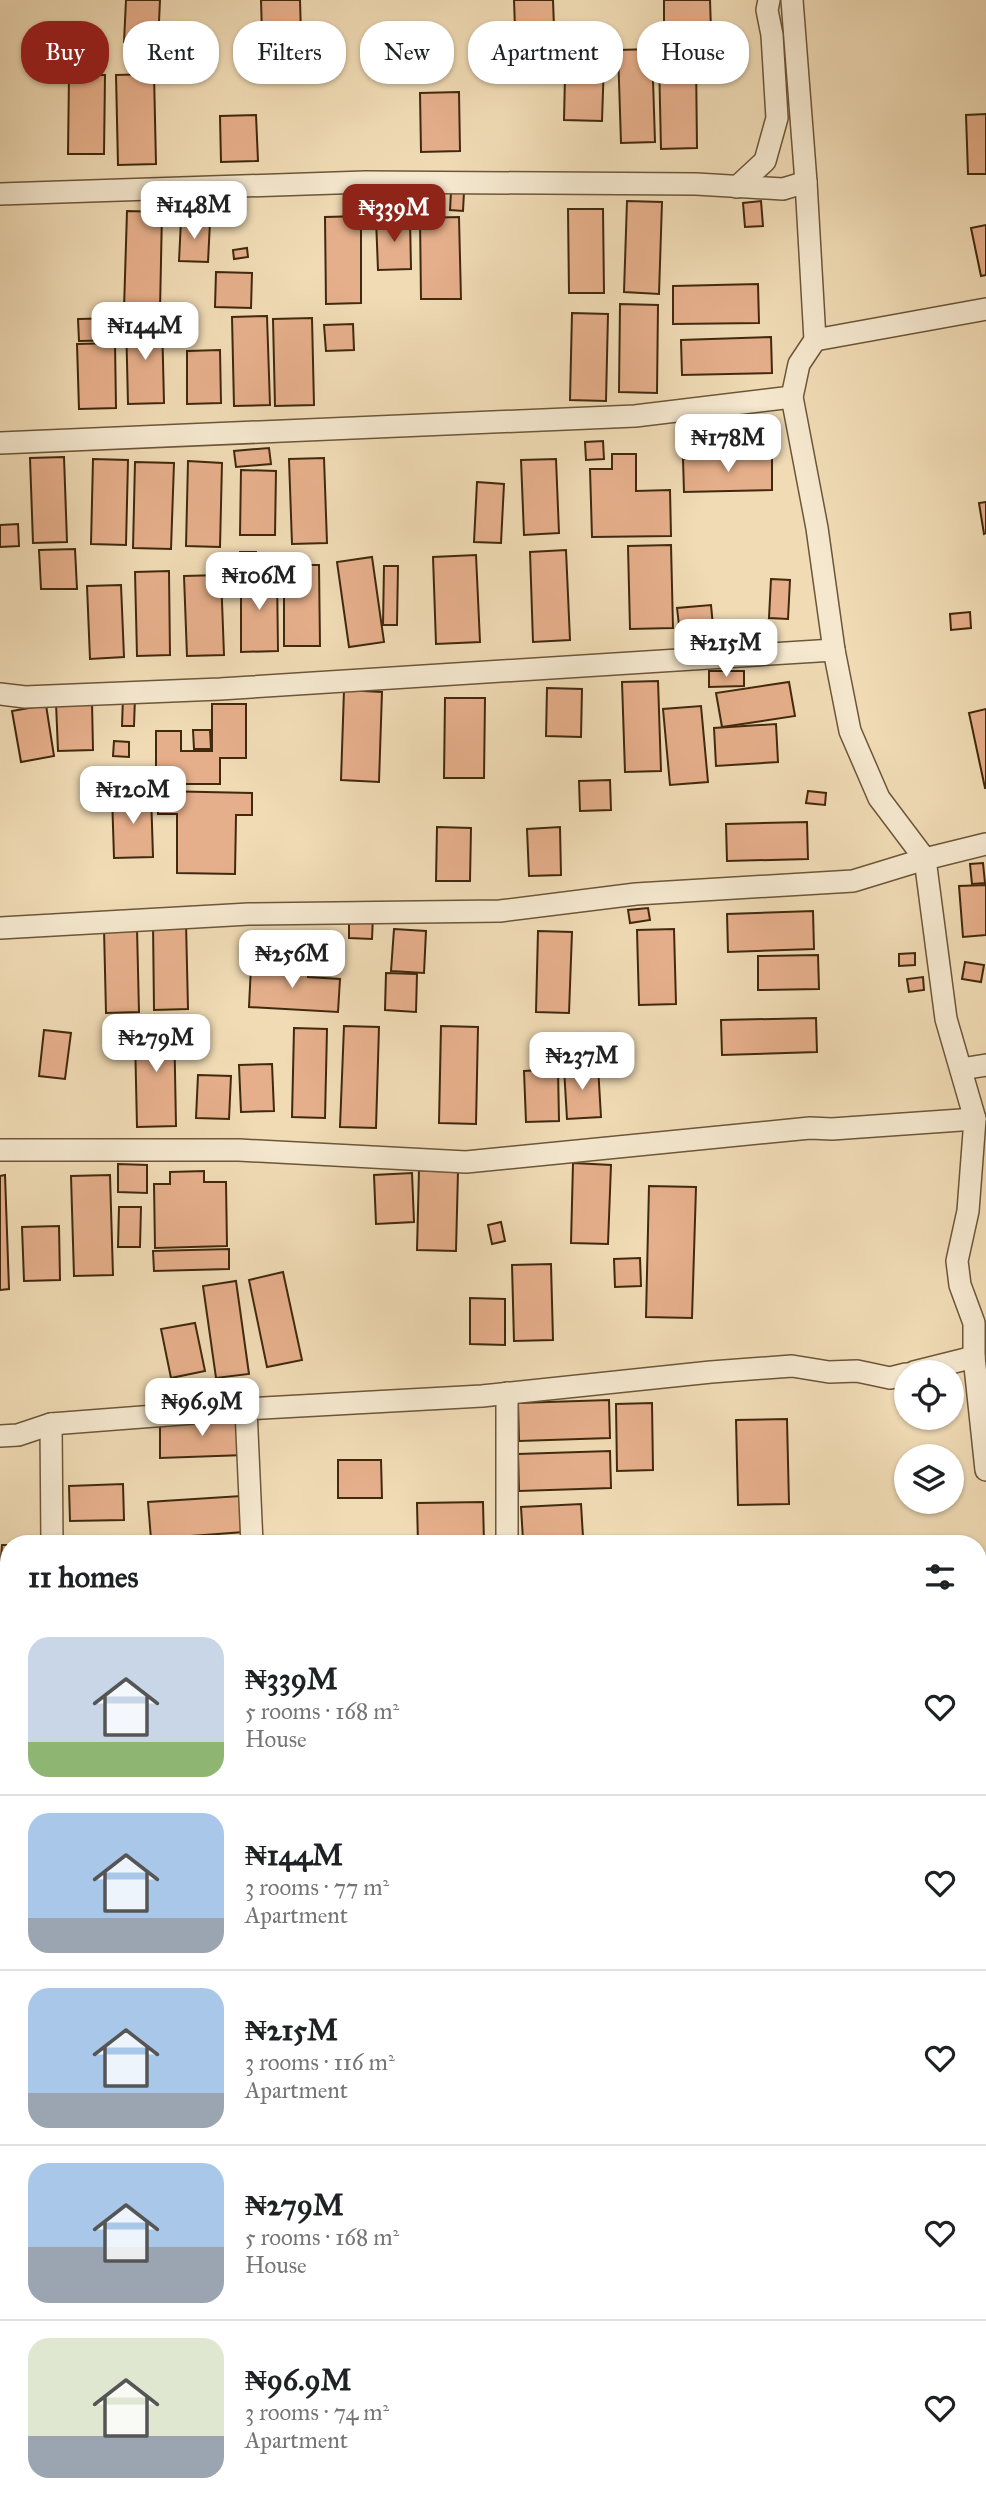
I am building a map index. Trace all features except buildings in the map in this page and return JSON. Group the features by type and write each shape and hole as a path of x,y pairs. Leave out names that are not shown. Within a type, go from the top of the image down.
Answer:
{"street":[{"path":"737,187 765,161 777,118 772,35 767,10 769,0"},
{"path":"792,0 815,340 799,364 792,397 817,528 834,650 850,731 879,798 925,859 946,1019 975,1119 968,1211 957,1261 960,1285 980,1322 974,1357 986,1470"},
{"path":"0,194 365,182 682,184 783,189 806,182"},
{"path":"815,340 986,309"},
{"path":"0,443 635,416 792,397"},
{"path":"0,694 25,696 220,689 834,650"},
{"path":"0,928 248,914 500,911 636,894 853,881 986,844"},
{"path":"961,1069 986,1065"},
{"path":"0,1150 239,1150 466,1162 810,1128 832,1129 975,1119"},
{"path":"962,1360 974,1357"},
{"path":"0,1436 18,1435 51,1424 246,1409 481,1396 792,1366 894,1377"},
{"path":"507,1393 507,1535"},
{"path":"246,1409 252,1535"},
{"path":"51,1424 52,1535"}]}
